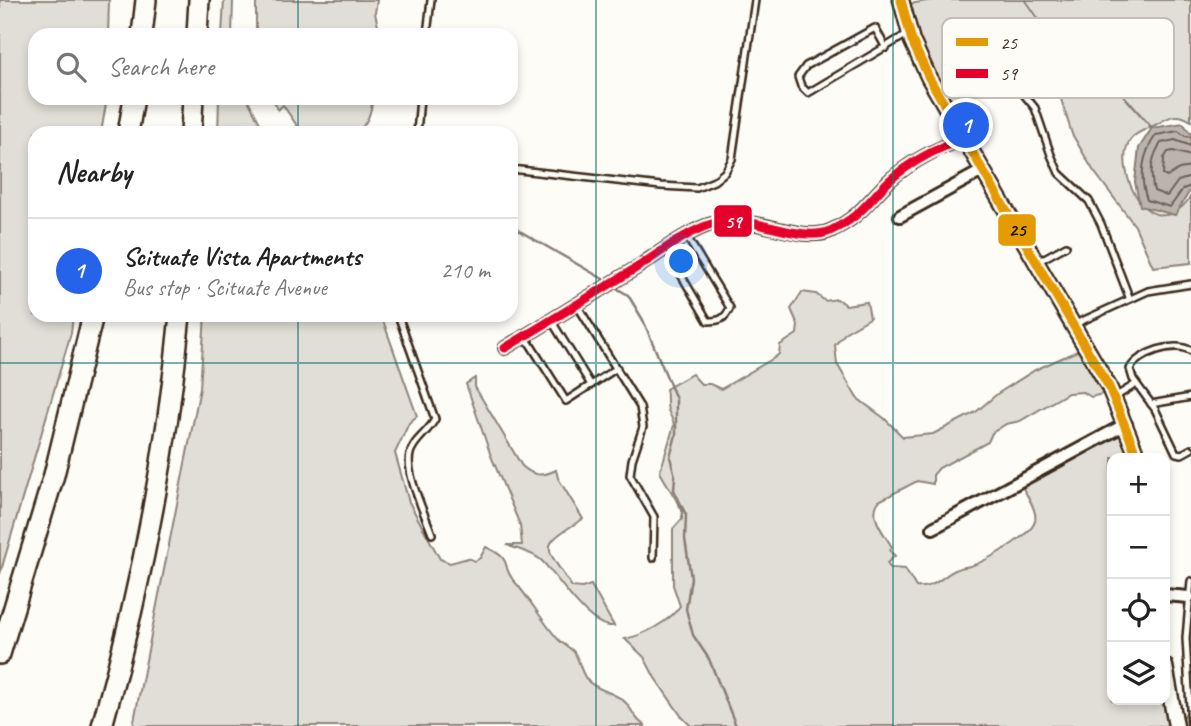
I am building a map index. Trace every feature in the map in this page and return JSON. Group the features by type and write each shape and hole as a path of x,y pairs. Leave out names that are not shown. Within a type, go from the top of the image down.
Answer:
{"highway":[{"path":"143,28 146,0"},
{"path":"197,28 199,0"},
{"path":"129,126 133,105"},
{"path":"191,126 193,105"},
{"path":"0,654 54,475 91,322"},
{"path":"103,726 130,623 152,514 170,404 179,322"}],"main road":[{"path":"901,0 909,33 929,78 1114,398 1136,453"},
{"path":"1170,693 1176,726"}],"street":[{"path":"505,348 666,249 712,224 725,221 767,225 805,234 829,231 857,216 888,182 906,167 964,139"},
{"path":"900,216 982,171"},
{"path":"933,528 1126,424"},
{"path":"1170,595 1189,597"}],"lane":[{"path":"428,28 431,0"},
{"path":"518,170 660,186 697,188 714,181 725,172 732,159 755,0"},
{"path":"886,48 875,28 806,66 799,77 801,86 808,93 886,48 909,33"},
{"path":"1027,98 1035,108 1054,165 1089,201 1101,224 1129,298"},
{"path":"418,126 420,105"},
{"path":"666,249 708,321 718,321 726,317 730,308 687,237"},
{"path":"1036,263 1066,246"},
{"path":"1073,325 1148,290 1191,284"},
{"path":"577,305 637,400 643,416 643,427 632,460 631,475 654,517 653,558"},
{"path":"551,320 591,385"},
{"path":"400,322 435,419 410,454 410,471 432,534"},
{"path":"525,336 566,401 617,368"},
{"path":"1191,351 1180,346 1162,348 1133,364 1130,369 1176,453 1182,454 1191,449"},
{"path":"1114,398 1136,384"},
{"path":"1151,404 1191,397"},
{"path":"1191,581 1186,638 1191,726"}],"shaded area":[{"path":"0,0 109,0 108,28 28,28 28,105 106,105 102,126 28,126 28,322 72,322 0,574"},
{"path":"224,0 233,0 232,28 222,28"},
{"path":"256,0 377,0 375,13 378,28 256,28"},
{"path":"933,0 1191,0 1191,121 1174,116 1132,137 1126,154 1126,170 1139,201 1150,211 1163,215 1177,211 1191,196 1191,263 1153,267 1135,226 1093,170 1072,134 1061,98 1174,98 1174,18 942,18 942,96 903,5"},
{"path":"943,98 959,98 946,105"},
{"path":"219,105 251,105 261,126 218,126"},
{"path":"283,105 372,105 363,126 297,126"},
{"path":"802,292 816,294 825,301 837,299 846,305 867,302 870,318 846,332 835,345 837,364 857,398 884,418 903,437 933,434 976,412 997,394 1035,370 1086,347 1110,392 1091,397 1083,392 1068,393 1020,421 1006,424 992,433 988,442 939,468 933,475 933,484 917,481 879,501 876,518 892,547 890,551 895,556 887,563 890,568 905,569 916,587 923,587 996,554 1026,533 1035,521 1033,506 1019,481 1126,424 1136,453 1107,453 1107,705 1170,705 1170,677 1179,725 1191,704 1191,726 691,726 682,717 644,657 625,639 656,627 680,606 673,585 673,529 682,519 682,510 660,472 674,425 667,408 666,389 692,374 701,384 710,384 721,389 774,358 779,354 780,345 797,334 798,325 791,309"},
{"path":"205,322 383,322 417,416 409,423 395,453 409,502 440,559 450,563 468,558 475,561 486,547 501,556 510,576 546,624 559,640 574,652 588,681 621,699 646,726 133,726 200,388"},
{"path":"475,378 475,387 522,466 538,474 556,470 558,478 583,519 552,541 551,554 572,587 591,585 614,626 595,620 538,558 507,545 522,545 520,525 491,456 466,384"}],"water":[{"path":"1183,123 1191,134 1191,189 1175,215 1140,206 1135,182 1139,148 1152,128"}],"waterway":[{"path":"1025,0 1037,18"},
{"path":"1126,98 1152,128"},
{"path":"518,230 603,279"},
{"path":"618,289 628,295 643,320 676,399 676,435 670,457 675,476 674,490 686,515 685,539 691,578 686,609 693,635 709,659 736,726"}],"transit line":[{"name":"25","path":"901,0 912,41 929,78 1109,387 1136,453"},
{"name":"59","path":"505,348 696,230 729,221 804,234 830,231 857,214 906,167 964,139"}],"place":[{"name":"Scituate Vista Apartments","path":"966,125"}]}
